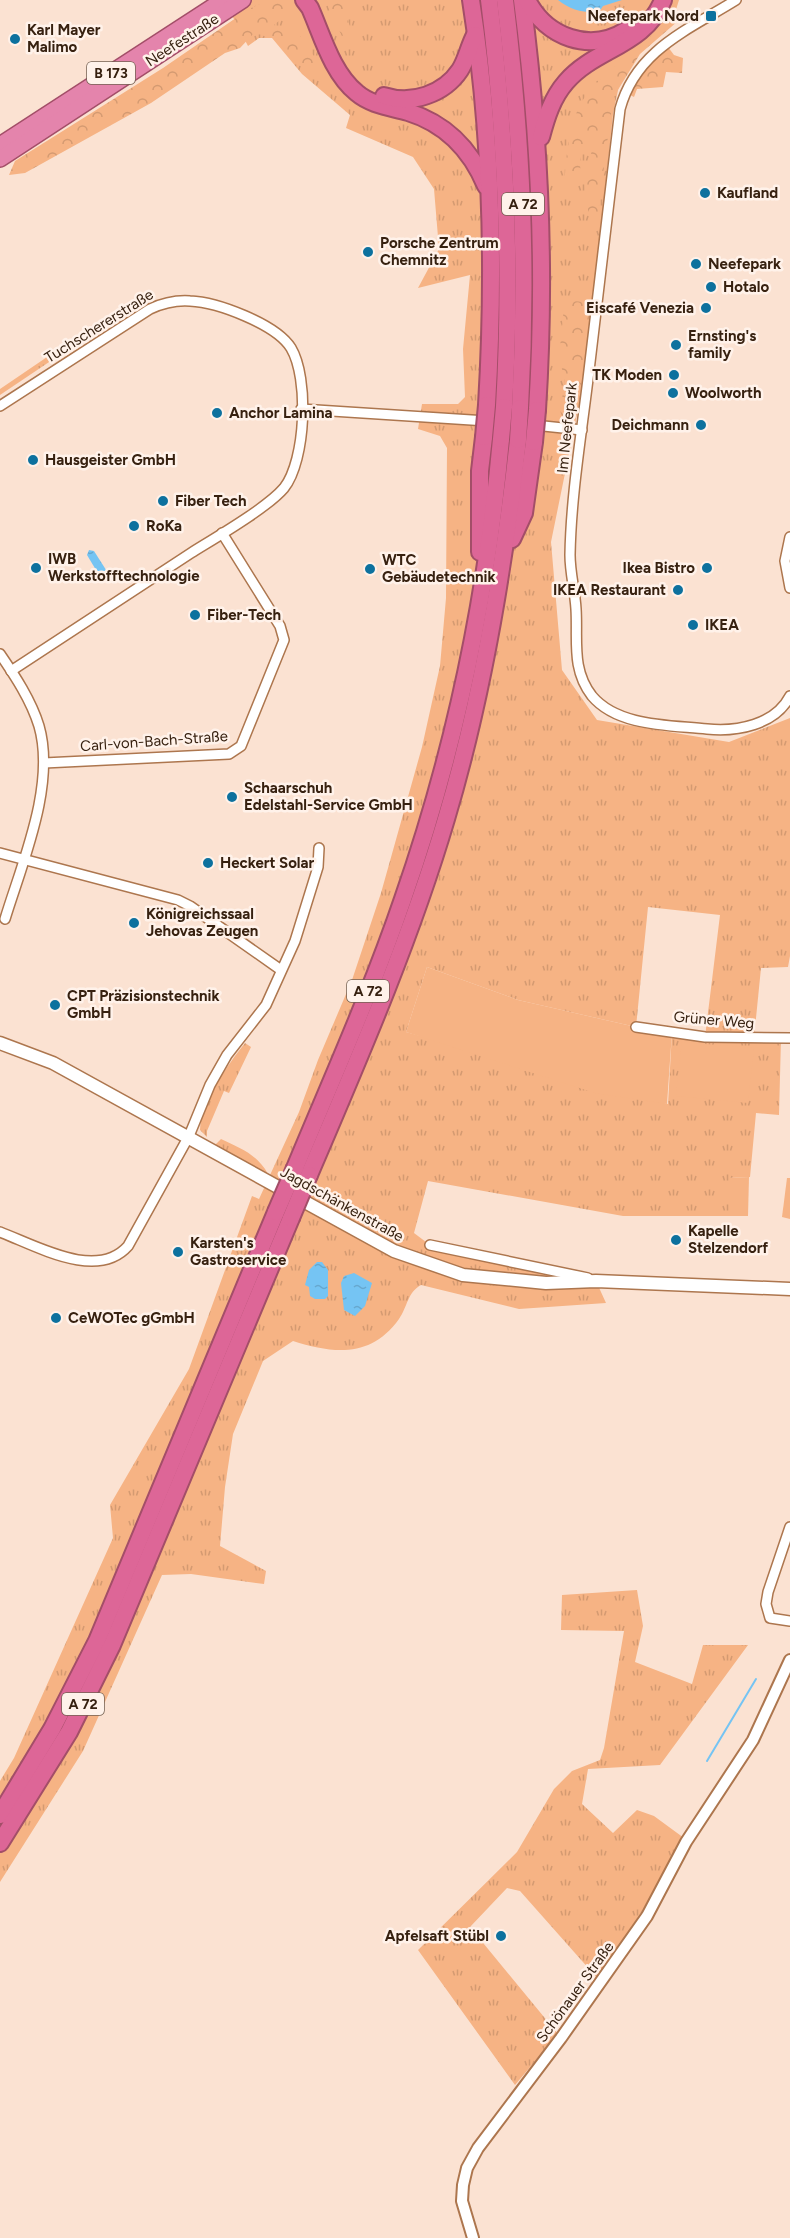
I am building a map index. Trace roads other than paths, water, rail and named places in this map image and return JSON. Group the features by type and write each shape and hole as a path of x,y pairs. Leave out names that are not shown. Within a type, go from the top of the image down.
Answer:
{"highway":[{"name":"Neefestraße","path":"0,145 223,0"},
{"name":"Neefestraße","path":"0,159 243,0"},
{"path":"304,0 339,70 352,88 372,101 426,119 452,135 471,157 490,195"},
{"path":"317,0 349,70 368,88 392,99 418,98 445,87 461,69 476,31"},
{"path":"471,0 476,31 490,195 491,337 480,471 480,549 471,617 474,639"},
{"name":"A 72","path":"489,0 507,180 509,275 520,408"},
{"name":"A 72","path":"302,1171 384,992 446,819 473,720 503,559 518,440 525,277 522,170 505,0"},
{"path":"518,440 520,408 542,307 539,162 522,0"},
{"path":"527,0 532,10 551,28 573,39 586,41 611,38 624,32 635,25 652,0"},
{"path":"539,162 544,128 559,91 588,63 638,36 654,18 663,0"},
{"name":"A 72","path":"0,1815 52,1729 142,1553 302,1171 403,899 432,811 474,639 491,537 518,440"},
{"name":"A 72","path":"0,1843 69,1732 112,1646 142,1553"}],"main road":[{"name":"Jagdschänkenstraße","path":"0,1043 53,1063 394,1251 463,1275 546,1283 596,1281 790,1289"}],"street":[{"name":"Im Neefepark","path":"736,0 647,58 624,92 620,109 582,430 570,555 576,609 576,657 583,680 594,698 605,707 633,719 724,731 739,729 767,718 779,710 790,696"},
{"name":"Tuchschererstraße","path":"0,406 150,309 165,303 190,300 247,318 282,337 297,360 301,375 301,442 293,474 283,489 222,534 12,670"},
{"path":"301,408 582,430"},
{"name":"Carl-von-Bach-Straße","path":"44,763 229,754 241,746 284,640 280,626 222,534"},
{"path":"790,537 785,568 790,588"},
{"path":"0,654 30,702 36,720 44,763 40,795 5,919"},
{"path":"0,1232 87,1263 113,1259 122,1253 132,1240 189,1136 210,1085 227,1055 266,1005 298,930 318,867 319,848"},
{"path":"0,853 178,900 281,970"},
{"name":"Grüner Weg","path":"636,1027 705,1037 790,1038"},
{"name":"Jagdschänkenstraße","path":"430,1245 552,1269 596,1281"},
{"path":"790,1527 766,1604 770,1618 790,1621"},
{"name":"Schönauer Straße","path":"473,2238 462,2201 467,2168 478,2148 561,2038 647,1916 686,1842 753,1740 790,1660"}],"water":[{"path":"558,0 622,0 603,6 599,12 593,12 572,8"},
{"path":"89,550 94,551 108,573 104,575 96,570 87,555"},
{"path":"317,1262 322,1262 328,1270 328,1296 325,1299 315,1299 310,1296 309,1287 305,1285 309,1270"},
{"path":"354,1273 372,1283 365,1306 355,1316 344,1310 341,1283 344,1276"}],"waterway":[{"path":"707,1761 756,1679"}],"place":[{"name":"Neefepark Nord","path":"711,16"},
{"name":"Karl Mayer Malimo","path":"15,39"},
{"name":"Kaufland","path":"705,193"},
{"name":"Porsche Zentrum Chemnitz","path":"368,252"},
{"name":"Neefepark","path":"696,264"},
{"name":"Hotalo","path":"711,287"},
{"name":"Eiscafé Venezia","path":"706,308"},
{"name":"Ernsting's family","path":"676,345"},
{"name":"TK Moden","path":"674,375"},
{"name":"Woolworth","path":"673,393"},
{"name":"Anchor Lamina","path":"217,413"},
{"name":"Deichmann","path":"701,425"},
{"name":"Hausgeister GmbH","path":"33,460"},
{"name":"Fiber Tech","path":"163,501"},
{"name":"RoKa","path":"134,526"},
{"name":"IWB Werkstofftechnologie","path":"36,568"},
{"name":"Ikea Bistro","path":"707,568"},
{"name":"WTC Gebäudetechnik","path":"370,569"},
{"name":"IKEA Restaurant","path":"678,590"},
{"name":"Fiber-Tech","path":"195,615"},
{"name":"IKEA","path":"693,625"},
{"name":"Schaarschuh Edelstahl-Service GmbH","path":"232,797"},
{"name":"Heckert Solar","path":"208,863"},
{"name":"Königreichssaal Jehovas Zeugen","path":"134,923"},
{"name":"CPT Präzisionstechnik GmbH","path":"55,1005"},
{"name":"Kapelle Stelzendorf","path":"676,1240"},
{"name":"Karsten's Gastroservice","path":"178,1252"},
{"name":"CeWOTec gGmbH","path":"56,1318"},
{"name":"Apfelsaft Stübl","path":"501,1936"}]}
